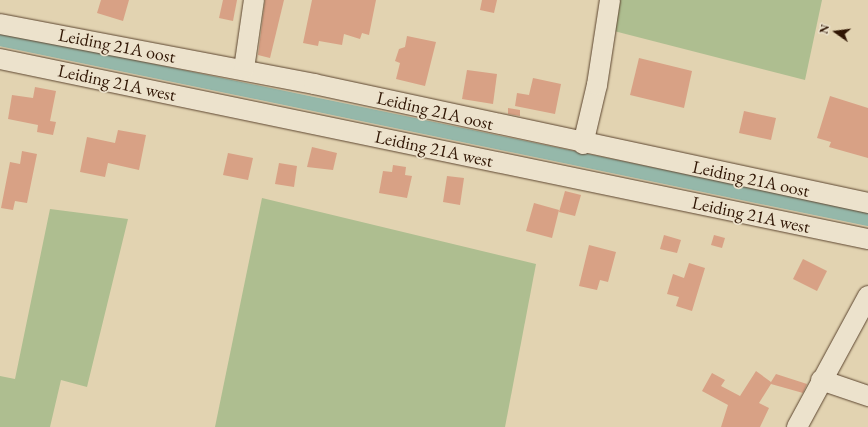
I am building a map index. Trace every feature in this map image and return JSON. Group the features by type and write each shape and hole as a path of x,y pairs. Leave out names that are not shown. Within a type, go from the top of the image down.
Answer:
{"street":[{"path":"244,69 254,0"},
{"path":"583,144 597,86 610,0"},
{"name":"Leiding 21A oost","path":"0,24 244,69 583,144 868,203"},
{"name":"Leiding 21A west","path":"0,59 868,239"},
{"path":"797,427 821,380 868,296"},
{"path":"821,380 868,396"}],"green space":[{"path":"619,0 822,0 805,80 614,31"},
{"path":"262,198 536,264 505,427 215,427"},
{"path":"50,209 128,219 87,387 61,380 50,427 0,427 0,376 15,379"}],"building":[{"path":"101,0 129,0 123,21 97,13"},
{"path":"223,0 237,0 233,21 219,18"},
{"path":"265,0 284,0 270,58 258,55"},
{"path":"312,0 376,0 369,35 362,33 360,39 344,34 342,45 319,41 318,46 303,43"},
{"path":"482,0 497,0 494,13 480,10"},
{"path":"407,36 436,42 425,86 396,79 400,63 395,61 399,49 405,47"},
{"path":"639,58 692,71 684,108 630,95"},
{"path":"467,70 497,74 493,104 462,99"},
{"path":"533,78 561,84 555,114 515,106 517,93 529,95"},
{"path":"35,87 56,91 50,121 56,122 53,135 37,132 38,125 8,119 12,95 33,98"},
{"path":"830,96 868,108 868,158 829,147 831,142 817,138"},
{"path":"508,108 520,110 520,116 508,114"},
{"path":"744,111 776,118 771,140 739,133"},
{"path":"118,130 146,135 139,170 108,163 105,177 80,172 87,137 115,143"},
{"path":"312,147 337,153 333,170 307,167"},
{"path":"22,151 37,154 27,203 15,201 13,210 1,208 10,162 20,164"},
{"path":"228,153 253,158 248,180 223,175"},
{"path":"279,163 297,166 294,187 275,184"},
{"path":"393,165 406,167 405,175 412,176 407,198 379,193 383,171 392,172"},
{"path":"447,176 464,178 460,205 443,202"},
{"path":"565,191 581,195 575,216 559,212"},
{"path":"534,203 559,210 552,238 526,231"},
{"path":"664,235 681,240 677,253 660,249"},
{"path":"714,235 725,238 722,248 711,245"},
{"path":"589,245 616,252 608,282 600,280 597,290 579,286"},
{"path":"803,259 827,271 817,291 793,279"},
{"path":"689,263 705,268 692,311 676,306 679,297 667,294 673,274 684,278"},
{"path":"756,371 771,382 776,374 807,384 803,393 771,384 759,403 769,408 760,427 721,427 728,405 702,391 712,373 725,380 721,386 740,396"}],"waterway":[{"path":"0,39 868,219"}]}
